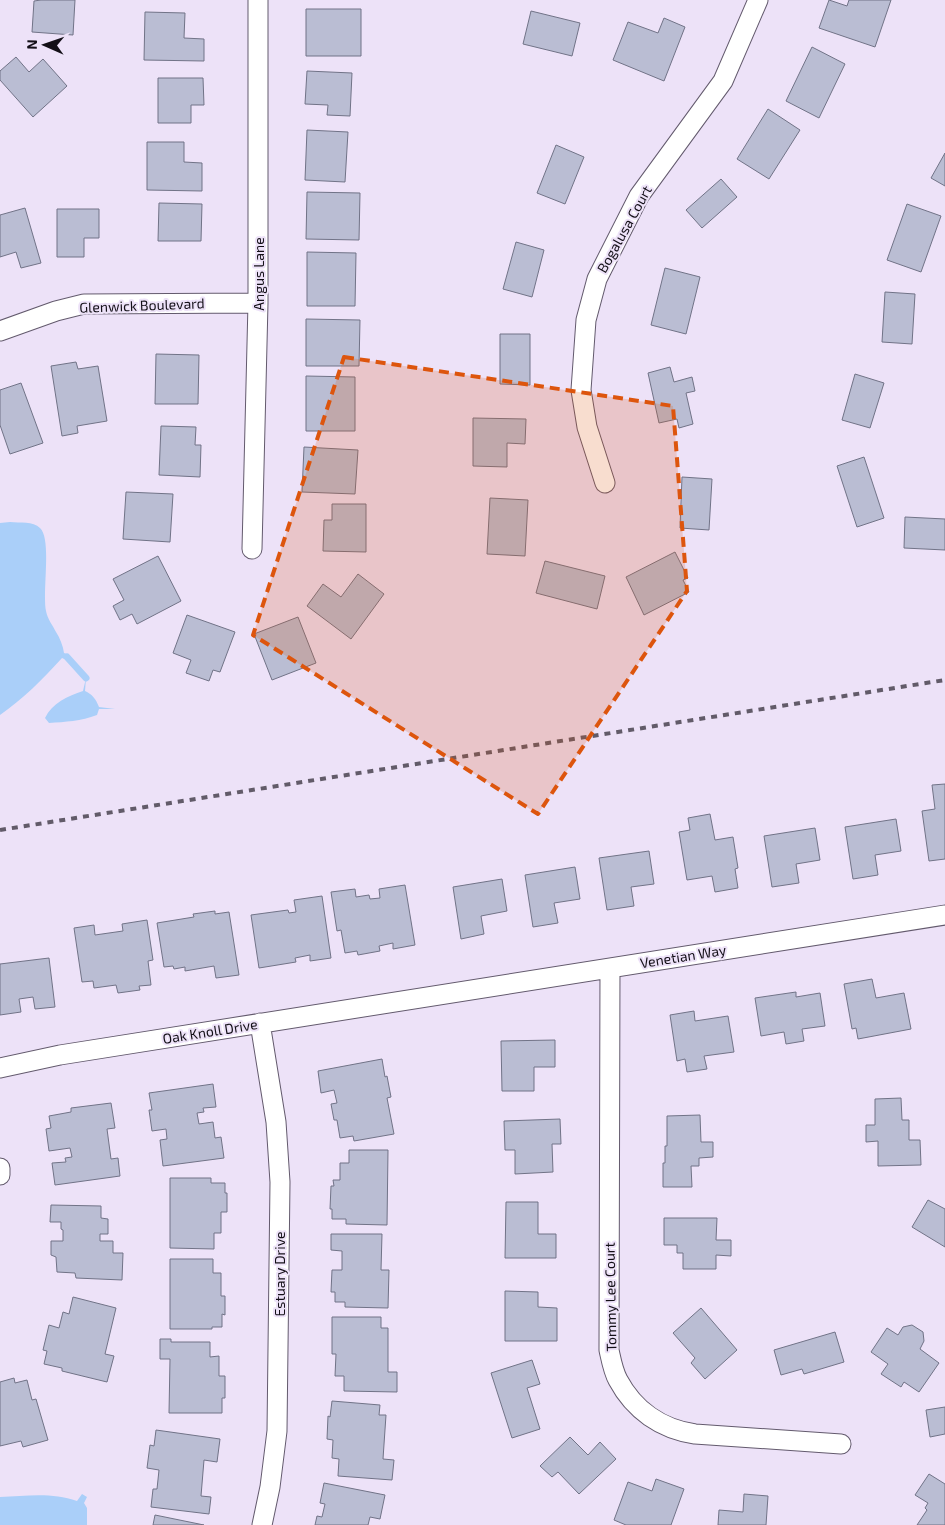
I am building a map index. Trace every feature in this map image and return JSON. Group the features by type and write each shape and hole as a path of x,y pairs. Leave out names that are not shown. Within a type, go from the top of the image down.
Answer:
{"street":[{"name":"Angus Lane","path":"252,549 258,303 258,0"},
{"name":"Bogalusa Court","path":"604,483 586,427 581,390 586,320 597,279 640,196 723,81 758,0"},
{"name":"Glenwick Boulevard","path":"0,332 56,311 84,304 258,303"},
{"name":"Venetian Way","path":"420,998 945,915"},
{"name":"Tommy Lee Court","path":"610,968 609,1350 618,1380 629,1397 642,1411 653,1420 677,1430 705,1434 841,1444"},
{"name":"Oak Knoll Drive","path":"0,1068 60,1055 420,998"},
{"name":"Estuary Drive","path":"260,1023 276,1122 280,1182 278,1431 270,1488 262,1525"},
{"path":"0,1168 0,1175"}],"highlighted area":[{"path":"344,357 673,406 687,591 538,814 253,635"}],"water":[{"path":"0,523 34,524 44,534 46,611 60,639 64,653 67,654 67,660 62,658 48,674 0,715"},
{"path":"86,678 85,691 94,697 99,707 115,709 99,709 97,715 91,717 49,723 45,718 52,708 66,698 83,691"},
{"path":"82,1494 87,1497 84,1503 87,1508 87,1525 0,1525 0,1497 58,1496 77,1501"}],"building":[{"path":"75,0 73,35 32,32 34,1"},
{"path":"829,0 847,6 849,0 891,0 875,47 819,28"},
{"path":"306,9 361,9 361,56 306,56"},
{"path":"531,11 580,23 572,56 523,44"},
{"path":"145,12 185,13 184,38 204,39 204,61 144,60"},
{"path":"664,18 685,27 664,81 613,60 628,22 658,33"},
{"path":"812,47 845,64 819,118 786,101"},
{"path":"16,57 29,72 43,59 67,86 33,117 0,80 0,71"},
{"path":"307,71 352,73 350,116 327,115 328,105 305,104"},
{"path":"158,78 203,78 204,105 191,105 191,123 158,123"},
{"path":"768,109 800,130 769,179 737,159"},
{"path":"307,130 348,132 345,182 305,180"},
{"path":"147,142 184,142 184,162 202,163 202,191 147,190"},
{"path":"556,145 584,157 565,204 537,193"},
{"path":"945,153 945,186 931,178"},
{"path":"721,179 737,197 702,228 686,210"},
{"path":"307,192 360,193 359,240 306,239"},
{"path":"159,203 202,204 201,241 158,241"},
{"path":"907,204 941,216 921,272 887,260"},
{"path":"25,208 41,263 21,268 16,252 0,257 0,215"},
{"path":"57,209 99,209 99,238 84,238 84,257 57,257"},
{"path":"516,242 544,250 532,297 503,289"},
{"path":"307,252 356,253 355,306 307,306"},
{"path":"665,268 700,277 686,334 651,325"},
{"path":"885,292 915,294 912,344 882,342"},
{"path":"306,319 360,320 359,366 306,366"},
{"path":"500,334 530,334 530,385 500,384"},
{"path":"156,354 199,355 198,404 155,404"},
{"path":"76,362 78,369 98,366 107,421 77,426 78,433 62,436 51,366"},
{"path":"670,367 674,382 692,377 695,391 686,393 693,424 679,428 677,419 659,423 648,373"},
{"path":"855,374 884,383 870,428 842,420"},
{"path":"306,376 355,377 355,431 306,431"},
{"path":"21,383 43,443 10,454 0,425 0,390"},
{"path":"473,418 526,419 525,444 507,443 507,467 473,466"},
{"path":"161,426 196,427 195,445 201,445 200,477 159,475"},
{"path":"304,447 358,450 355,494 302,492"},
{"path":"864,457 884,518 857,527 837,466"},
{"path":"682,477 712,479 709,530 680,528"},
{"path":"126,492 173,494 170,542 123,539"},
{"path":"490,498 528,500 525,556 487,554"},
{"path":"332,504 366,504 366,552 323,551 324,520 332,520"},
{"path":"905,517 945,519 945,550 904,548"},
{"path":"675,552 688,578 683,580 689,592 644,615 626,577"},
{"path":"158,556 181,601 137,624 132,614 120,620 113,606 124,600 113,579"},
{"path":"545,561 605,576 597,609 536,593"},
{"path":"358,574 384,594 351,639 307,606 323,584 341,597"},
{"path":"187,615 235,632 220,672 213,670 209,681 186,673 191,660 173,653"},
{"path":"298,617 316,663 272,680 254,634"},
{"path":"945,784 945,859 929,861 922,811 935,809 932,785"},
{"path":"710,814 715,840 733,837 738,868 735,869 738,888 715,892 712,876 687,880 679,832 690,830 688,818"},
{"path":"896,819 901,851 875,855 878,875 853,879 845,827"},
{"path":"815,828 820,860 796,864 799,883 772,887 764,836"},
{"path":"649,851 654,884 631,887 634,906 607,910 599,858"},
{"path":"575,867 580,899 554,903 558,923 533,927 525,875"},
{"path":"502,879 507,911 481,916 484,934 461,939 453,887"},
{"path":"405,885 415,945 393,949 393,943 379,946 380,951 358,955 357,951 345,953 341,930 337,931 331,892 355,889 356,897 369,895 370,899 380,898 379,889"},
{"path":"322,896 331,958 310,961 310,955 295,958 296,962 259,968 251,915 288,910 289,913 296,912 294,900"},
{"path":"215,911 215,914 229,912 239,975 216,978 214,966 185,971 185,967 174,969 173,966 164,967 157,923 194,917 193,914"},
{"path":"147,920 153,960 148,961 151,985 139,986 140,990 118,993 116,985 94,988 93,981 82,982 74,928 94,925 95,935 123,931 122,924"},
{"path":"49,958 55,1007 35,1009 33,997 19,999 21,1012 0,1015 0,964"},
{"path":"872,979 876,998 904,993 911,1029 858,1039 856,1028 852,1029 844,984"},
{"path":"796,992 796,997 820,993 825,1026 802,1029 804,1041 786,1044 784,1032 761,1036 755,998"},
{"path":"694,1011 695,1021 728,1016 734,1052 704,1056 707,1069 687,1072 685,1059 677,1061 670,1015"},
{"path":"555,1040 555,1067 534,1067 534,1091 502,1091 501,1041"},
{"path":"382,1059 391,1097 387,1098 394,1134 354,1141 353,1136 340,1138 337,1120 334,1120 331,1104 337,1103 334,1090 321,1093 318,1071"},
{"path":"213,1084 216,1107 203,1108 204,1112 197,1113 199,1124 213,1122 215,1138 221,1137 224,1158 163,1166 160,1140 167,1139 166,1129 152,1131 149,1110 152,1110 149,1093"},
{"path":"901,1098 902,1120 909,1120 909,1140 920,1140 921,1165 878,1166 878,1141 866,1142 866,1125 875,1125 875,1099"},
{"path":"111,1103 115,1128 107,1129 111,1159 118,1158 120,1176 55,1185 52,1163 66,1162 65,1158 72,1157 70,1148 49,1151 46,1129 51,1128 49,1116 71,1112 71,1108"},
{"path":"700,1115 701,1142 713,1142 713,1157 699,1158 699,1166 691,1166 692,1187 663,1187 663,1163 665,1163 665,1146 667,1146 667,1116"},
{"path":"560,1119 561,1144 552,1144 553,1172 515,1174 515,1150 505,1150 504,1121"},
{"path":"349,1150 388,1150 387,1225 346,1224 346,1219 332,1219 332,1209 330,1209 331,1186 334,1186 333,1180 340,1180 340,1163 349,1163"},
{"path":"170,1178 211,1178 211,1183 225,1183 227,1212 221,1212 221,1233 214,1233 214,1249 170,1248"},
{"path":"928,1200 945,1209 945,1247 912,1227"},
{"path":"506,1202 538,1202 538,1234 556,1234 556,1258 505,1258"},
{"path":"51,1205 101,1206 101,1218 108,1219 108,1234 100,1234 100,1241 113,1241 113,1253 123,1253 122,1280 76,1278 75,1273 57,1272 56,1257 51,1255 51,1241 63,1241 63,1230 61,1229 61,1222 50,1222"},
{"path":"664,1218 717,1218 716,1240 731,1240 731,1256 716,1255 716,1269 683,1269 683,1253 677,1253 677,1245 664,1245"},
{"path":"331,1234 382,1234 381,1270 389,1270 388,1308 345,1307 345,1302 335,1302 335,1292 331,1292 332,1270 342,1270 342,1251 331,1250"},
{"path":"170,1259 213,1259 213,1273 221,1273 221,1296 225,1296 225,1315 222,1314 222,1327 212,1327 212,1329 170,1329"},
{"path":"505,1291 538,1292 538,1307 557,1308 557,1341 505,1341"},
{"path":"73,1297 116,1308 105,1354 114,1356 107,1382 62,1371 62,1368 44,1364 47,1351 43,1350 49,1325 59,1328 63,1312 69,1314"},
{"path":"701,1308 737,1350 705,1379 691,1363 695,1358 673,1333"},
{"path":"332,1317 381,1317 381,1328 388,1328 388,1372 397,1372 397,1392 344,1391 344,1376 335,1376 336,1354 332,1354"},
{"path":"912,1325 923,1332 924,1341 920,1349 939,1363 919,1392 904,1382 901,1387 881,1374 888,1364 871,1352 887,1328 898,1335 903,1327"},
{"path":"835,1332 844,1362 804,1374 802,1369 781,1375 774,1350"},
{"path":"160,1339 171,1339 171,1342 210,1342 210,1357 219,1356 219,1376 225,1376 225,1398 222,1398 222,1413 169,1413 170,1359 160,1359"},
{"path":"532,1360 540,1384 527,1388 540,1429 512,1438 491,1373"},
{"path":"14,1378 15,1383 27,1380 32,1400 36,1399 48,1440 23,1447 21,1441 0,1446 0,1382"},
{"path":"332,1401 380,1405 379,1415 386,1415 383,1459 394,1460 392,1480 338,1476 339,1459 332,1458 333,1440 327,1439 328,1416 330,1417"},
{"path":"945,1407 945,1434 930,1437 926,1410"},
{"path":"156,1430 220,1439 217,1462 204,1460 201,1496 211,1497 209,1514 151,1507 153,1489 157,1489 159,1470 147,1468 150,1445 154,1446"},
{"path":"570,1437 588,1455 600,1442 616,1459 579,1494 558,1472 552,1477 540,1466"},
{"path":"929,1474 945,1484 945,1525 917,1525 927,1510 925,1508 928,1503 915,1495"},
{"path":"656,1479 684,1489 671,1525 626,1525 614,1520 628,1482 652,1491"},
{"path":"324,1483 385,1495 380,1519 370,1517 368,1525 315,1525 317,1516 322,1517 325,1504 320,1503"},
{"path":"744,1494 768,1496 766,1525 718,1525 719,1510 743,1512"},
{"path":"155,1515 204,1525 153,1525"}],"waterway":[{"path":"67,657 86,678"}],"railway":[{"path":"0,830 945,680"}]}
